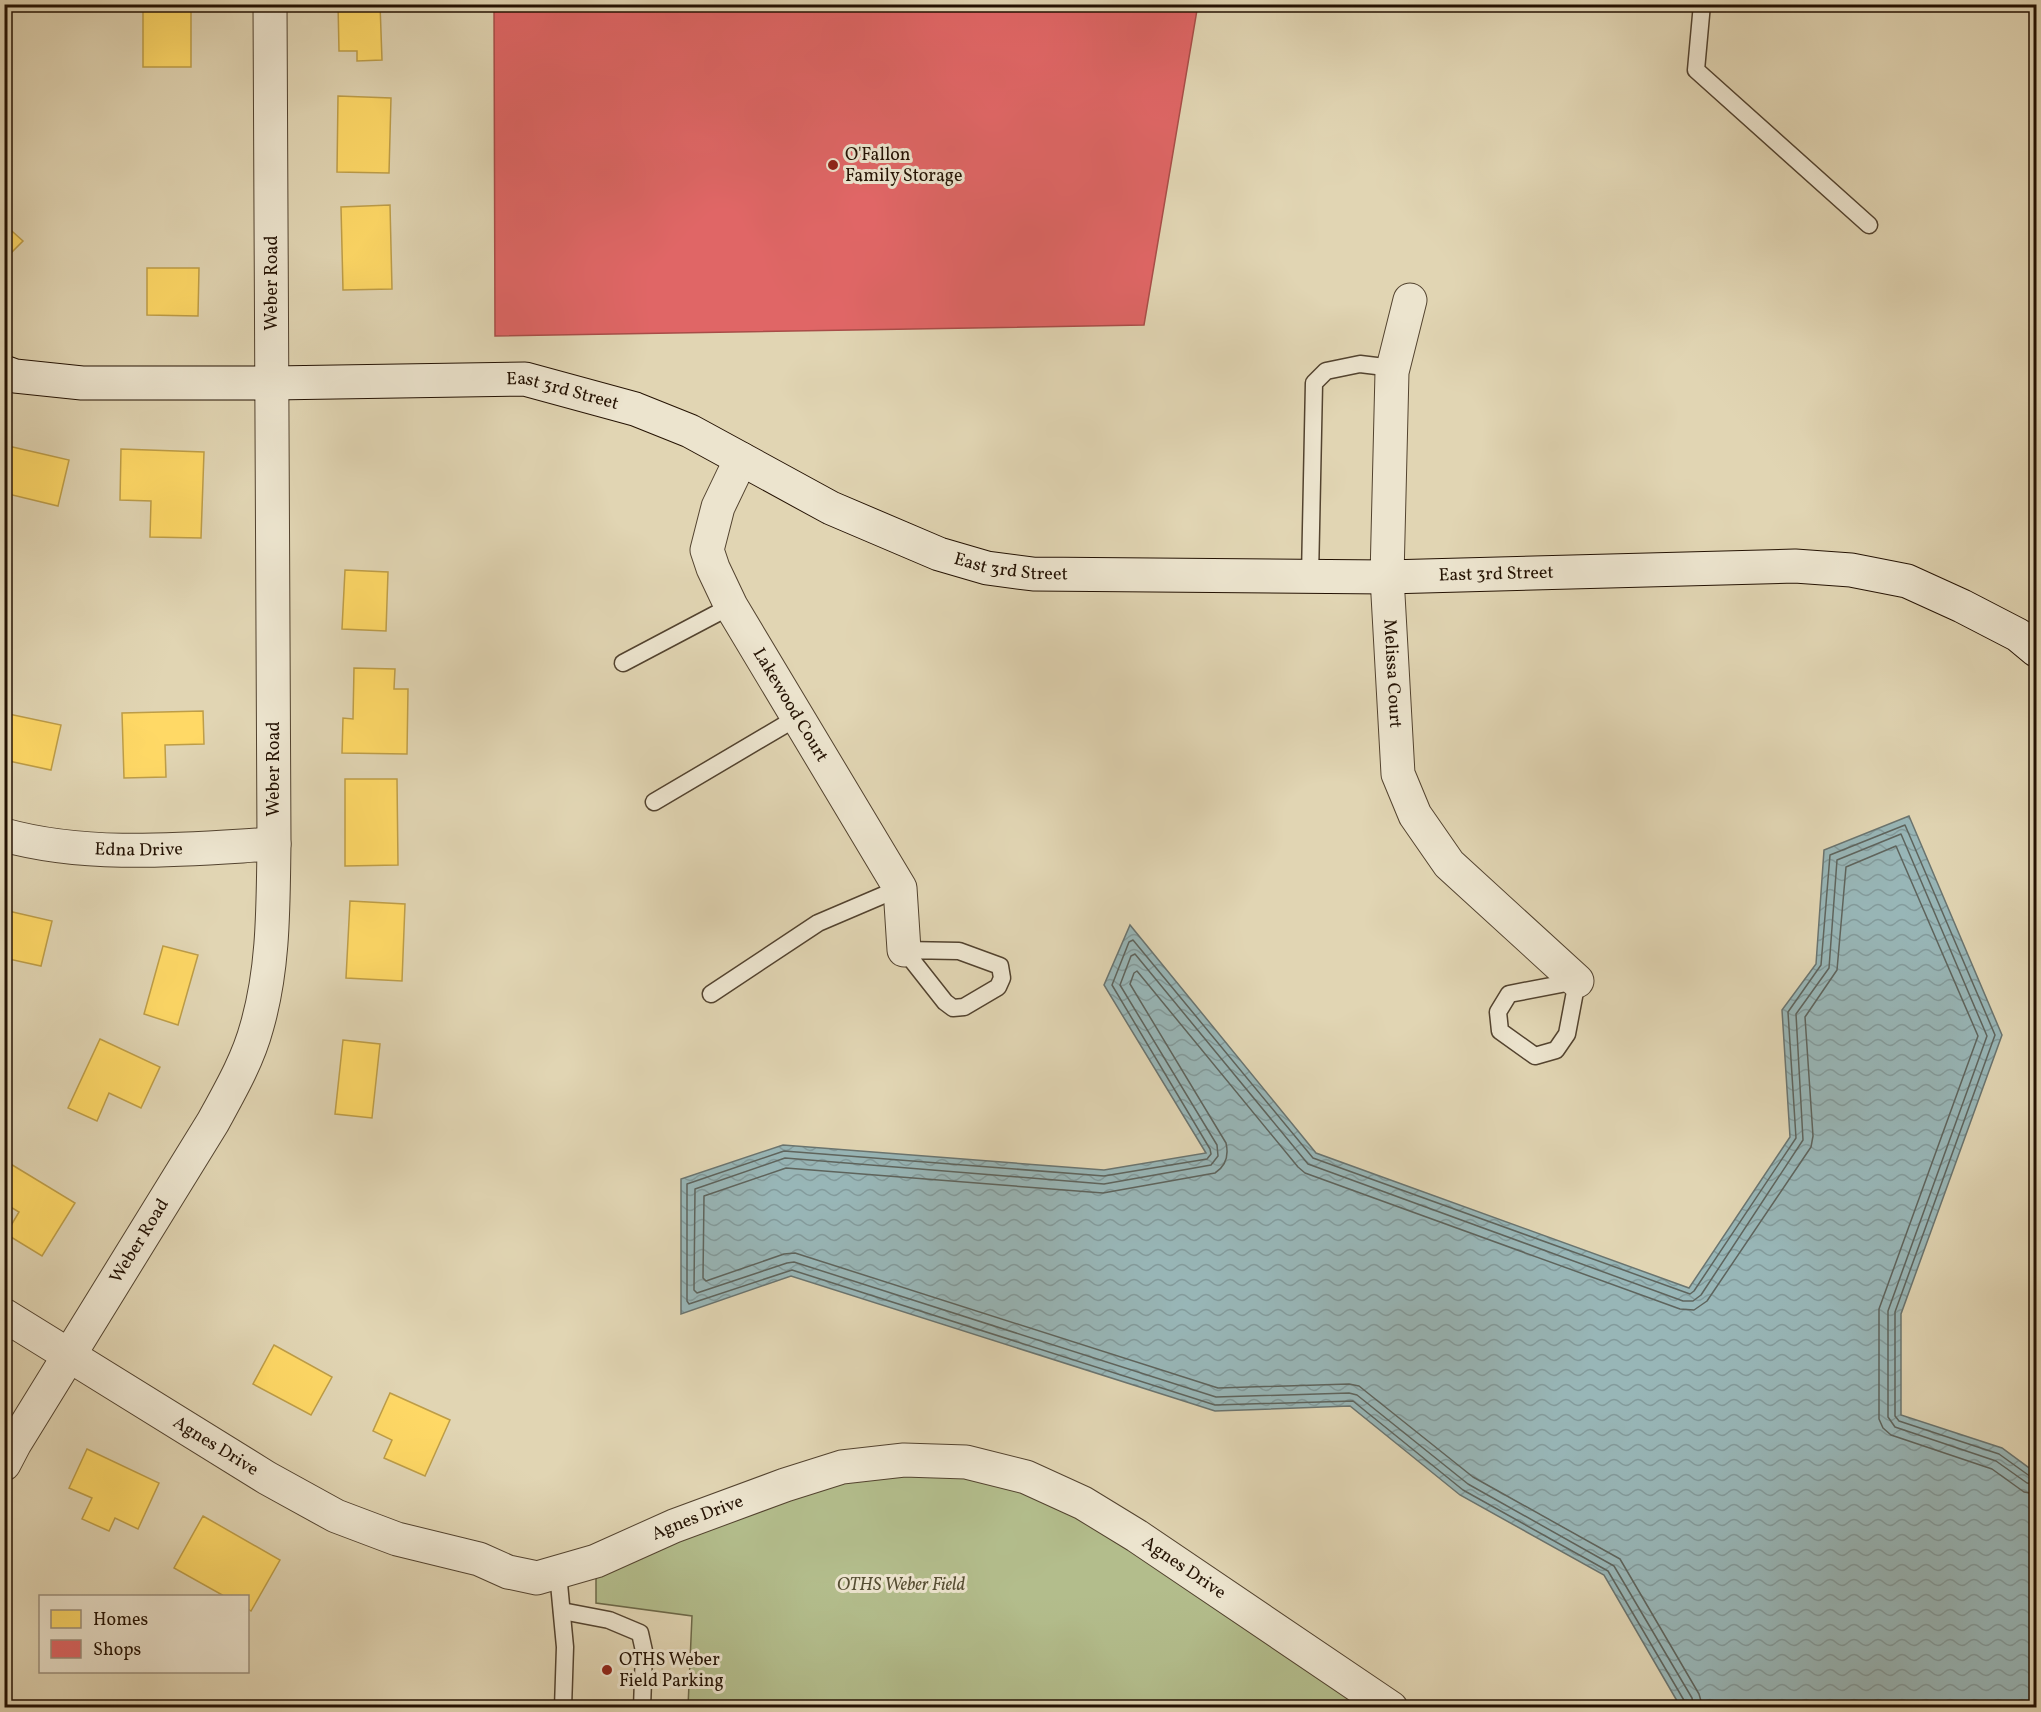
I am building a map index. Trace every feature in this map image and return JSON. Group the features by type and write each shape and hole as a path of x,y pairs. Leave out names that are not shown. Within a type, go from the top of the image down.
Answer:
{"street":[{"name":"Weber Road","path":"4,1464 213,1122 239,1074 257,1028 267,987 272,950 274,844 270,4"},
{"name":"Melissa Court","path":"1410,300 1393,368 1388,578 1398,774 1415,815 1449,864 1576,981"},
{"name":"East 3rd Street","path":"4,372 15,376 82,383 525,379 635,409 690,431 831,508 939,554 987,568 1033,574 1388,578 1795,566 1851,570 1906,581 1962,606 2018,635 2037,650"},
{"name":"Lakewood Court","path":"741,459 718,507 707,550 731,606 900,888 904,950"},
{"name":"Edna Drive","path":"4,835 66,848 169,850 274,844"},
{"name":"Agnes Drive","path":"4,1315 267,1478 336,1516 397,1539 479,1559 508,1572 537,1578 596,1561 674,1526 785,1485 842,1467 904,1460 966,1462 1026,1477 1083,1503 1137,1536 1391,1707"}],"lane":[{"path":"1701,4 1696,70 1869,225"},
{"path":"1310,577 1314,383 1326,371 1349,366 1360,364 1393,368"},
{"path":"622,663 731,606"},
{"path":"654,802 798,717"},
{"path":"711,994 818,923 900,888"},
{"path":"904,950 959,951 1000,966 1002,978 998,987 964,1007 953,1008 945,1002 904,950"},
{"path":"1576,981 1568,1034 1556,1050 1535,1056 1500,1031 1498,1012 1509,994 1576,981"},
{"path":"558,1573 565,1647 563,1707"},
{"path":"562,1611 609,1620 640,1633 644,1651 642,1707"}],"green space":[{"name":"OTHS Weber Field","path":"842,1467 1026,1477 1391,1707 688,1707 692,1616 596,1603 596,1561"}],"water":[{"path":"1909,816 2002,1035 1901,1314 1901,1415 2002,1448 2036,1473 2036,1707 1679,1707 1604,1575 1460,1495 1350,1406 1215,1411 791,1276 681,1314 681,1179 783,1145 1104,1170 1206,1153 1104,985 1130,925 1316,1153 1689,1288 1790,1137 1782,1010 1816,964 1824,850"}],"building: Homes":[{"path":"143,4 191,4 191,67 143,67"},
{"path":"338,4 380,4 382,60 357,61 357,51 339,51"},
{"path":"338,96 391,98 389,173 337,172"},
{"path":"390,205 392,289 343,290 341,207"},
{"path":"4,224 23,241 4,260"},
{"path":"147,268 199,268 198,316 147,315"},
{"path":"4,445 69,460 58,506 4,493"},
{"path":"121,449 204,452 201,538 150,537 151,501 120,500"},
{"path":"345,570 388,572 386,631 342,629"},
{"path":"354,668 395,669 394,689 408,689 407,754 342,753 343,718 353,719"},
{"path":"203,711 204,744 165,745 166,777 124,778 122,713"},
{"path":"4,713 61,725 51,770 4,760"},
{"path":"345,779 397,779 398,865 345,866"},
{"path":"350,901 405,904 402,981 346,978"},
{"path":"4,910 52,921 41,966 4,958"},
{"path":"163,946 198,955 178,1025 144,1014"},
{"path":"100,1039 160,1067 141,1108 109,1093 97,1121 68,1108"},
{"path":"343,1040 380,1044 372,1118 335,1114"},
{"path":"9,1163 75,1203 42,1256 6,1234 19,1212 4,1203 4,1170"},
{"path":"274,1345 332,1377 311,1415 253,1384"},
{"path":"390,1393 450,1420 425,1476 384,1458 392,1440 373,1431"},
{"path":"87,1449 159,1483 138,1529 115,1518 109,1531 82,1519 92,1498 69,1488"},
{"path":"203,1516 280,1560 251,1611 249,1610 249,1595 222,1595 174,1568"}],"building: Shops":[{"name":"O'Fallon Family Storage","path":"494,4 1198,4 1144,325 495,336"}],"place":[{"name":"O'Fallon Family Storage","path":"833,165"},
{"name":"OTHS Weber Field Parking","path":"607,1670"}]}
